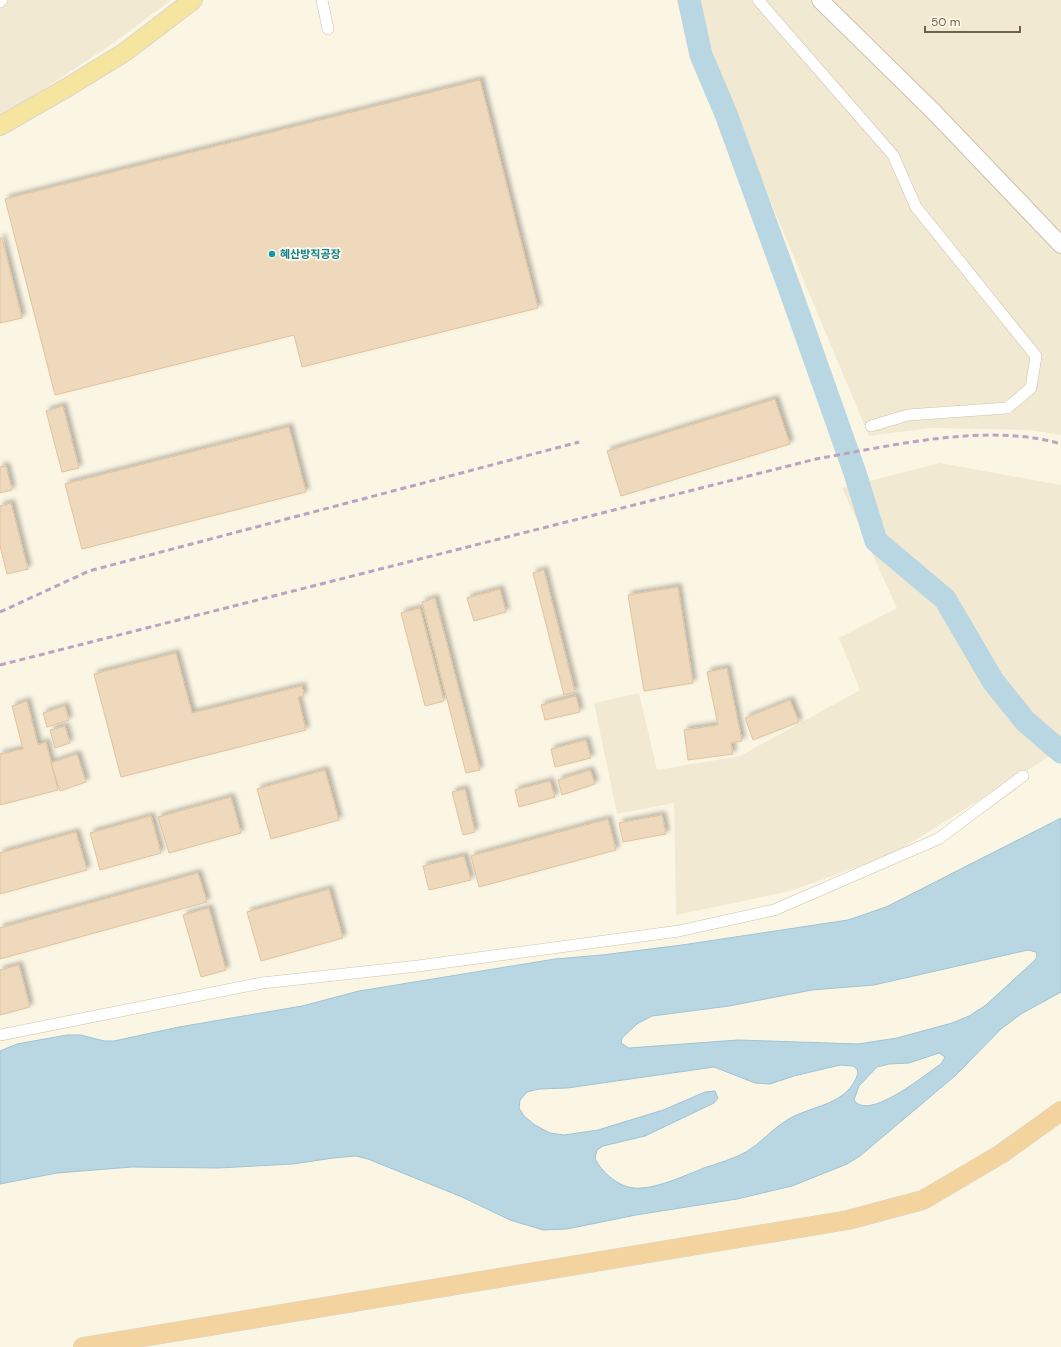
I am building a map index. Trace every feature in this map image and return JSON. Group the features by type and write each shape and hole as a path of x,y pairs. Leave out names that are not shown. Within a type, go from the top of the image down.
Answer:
{"highway":[{"path":"83,1347 848,1220 923,1200 1001,1154 1061,1111"}],"main road":[{"path":"0,126 125,52 193,0"},
{"path":"820,0 833,6 1061,245"}],"street":[{"path":"322,0 328,29"},
{"path":"758,0 893,156 916,207 1036,356 1031,388 1007,408 908,415 871,426"},
{"path":"0,1034 262,983 418,966 679,931 774,910 938,839 1023,776"}],"shaded area":[{"path":"0,0 171,0 115,42 0,118"},
{"path":"694,0 1061,0 1061,435 1028,430 931,428 869,436 740,129 697,31"},
{"path":"940,463 1061,485 1061,749 893,854 791,891 676,915 674,803 617,814 594,703 639,693 657,770 740,756 860,690 839,638 897,608 842,488"}],"water":[{"path":"1061,818 1061,992 1021,1014 1001,1029 956,1075 860,1156 847,1164 792,1186 737,1199 636,1215 567,1229 543,1230 510,1220 462,1197 368,1159 356,1156 293,1164 218,1168 132,1167 57,1173 0,1184 0,1051 17,1044 67,1035 81,1035 104,1041 114,1041 179,1027 302,1006 359,991 555,959 682,945 848,920 886,907","holes":["1028,950 1036,952 1037,957 1035,960 986,1005 969,1016 952,1023 897,1038 858,1044 738,1040 629,1048 621,1043 622,1038 637,1024 652,1016 729,1006 812,990 874,985","939,1053 945,1057 941,1064 910,1086 884,1101 872,1105 861,1105 854,1100 859,1086 877,1067 889,1064 909,1063","840,1065 853,1066 857,1069 858,1073 853,1084 846,1092 828,1103 787,1120 746,1152 731,1159 651,1187 628,1187 611,1178 595,1158 597,1150 603,1146 645,1136 714,1103 718,1098 715,1091 705,1092 663,1110 598,1130 564,1135 550,1133 535,1125 524,1116 519,1108 520,1100 527,1092 539,1089 567,1088 714,1067 755,1083 770,1084 794,1076"]}],"building":[{"name":"혜산방직공장","path":"480,80 538,308 302,367 294,335 55,395 5,199"},
{"path":"0,238 2,238 22,318 0,323"},
{"path":"775,399 790,444 621,496 607,451"},
{"path":"63,406 79,468 62,472 46,411"},
{"path":"289,427 306,492 82,549 65,484"},
{"path":"6,466 12,490 0,493 0,467"},
{"path":"11,503 28,569 7,574 0,546 0,506"},
{"path":"544,570 575,692 564,695 533,573"},
{"path":"678,587 693,683 644,691 628,595"},
{"path":"500,589 506,612 474,621 467,598"},
{"path":"435,598 480,770 466,773 422,602"},
{"path":"420,608 444,701 425,706 401,613"},
{"path":"176,653 192,713 302,686 304,696 298,697 306,730 121,777 94,674"},
{"path":"727,668 742,741 731,743 733,754 688,760 684,730 718,725 707,672"},
{"path":"576,696 580,712 545,720 541,705"},
{"path":"790,700 799,722 753,740 745,718"},
{"path":"27,701 38,745 46,742 58,790 0,805 0,754 23,749 12,706"},
{"path":"65,706 69,720 47,727 43,713"},
{"path":"65,726 70,743 55,748 50,730"},
{"path":"586,740 591,758 555,767 551,749"},
{"path":"77,754 86,782 60,791 51,763"},
{"path":"325,770 339,820 271,839 257,789"},
{"path":"590,770 595,784 562,795 558,780"},
{"path":"550,781 555,797 519,807 515,790"},
{"path":"465,789 475,832 463,835 452,792"},
{"path":"231,797 241,833 169,853 158,817"},
{"path":"662,815 666,834 623,842 619,823"},
{"path":"151,816 161,853 100,870 90,833"},
{"path":"608,819 616,850 479,887 471,856"},
{"path":"76,832 87,870 0,894 0,853"},
{"path":"464,856 471,880 429,890 423,866"},
{"path":"198,873 207,902 0,959 0,928"},
{"path":"329,889 343,938 261,961 247,912"},
{"path":"209,908 226,970 201,977 183,915"},
{"path":"19,965 30,1007 0,1015 0,970"}],"waterway":[{"path":"689,0 701,55 726,114 793,298 855,473 876,541 945,599 993,681 1025,721 1061,752"}],"railway":[{"path":"0,665 816,459 939,438 971,436 1002,435 1033,438 1061,444"},
{"path":"0,612 89,571 579,442"}],"place":[{"name":"혜산방직공장","path":"272,254"}]}
